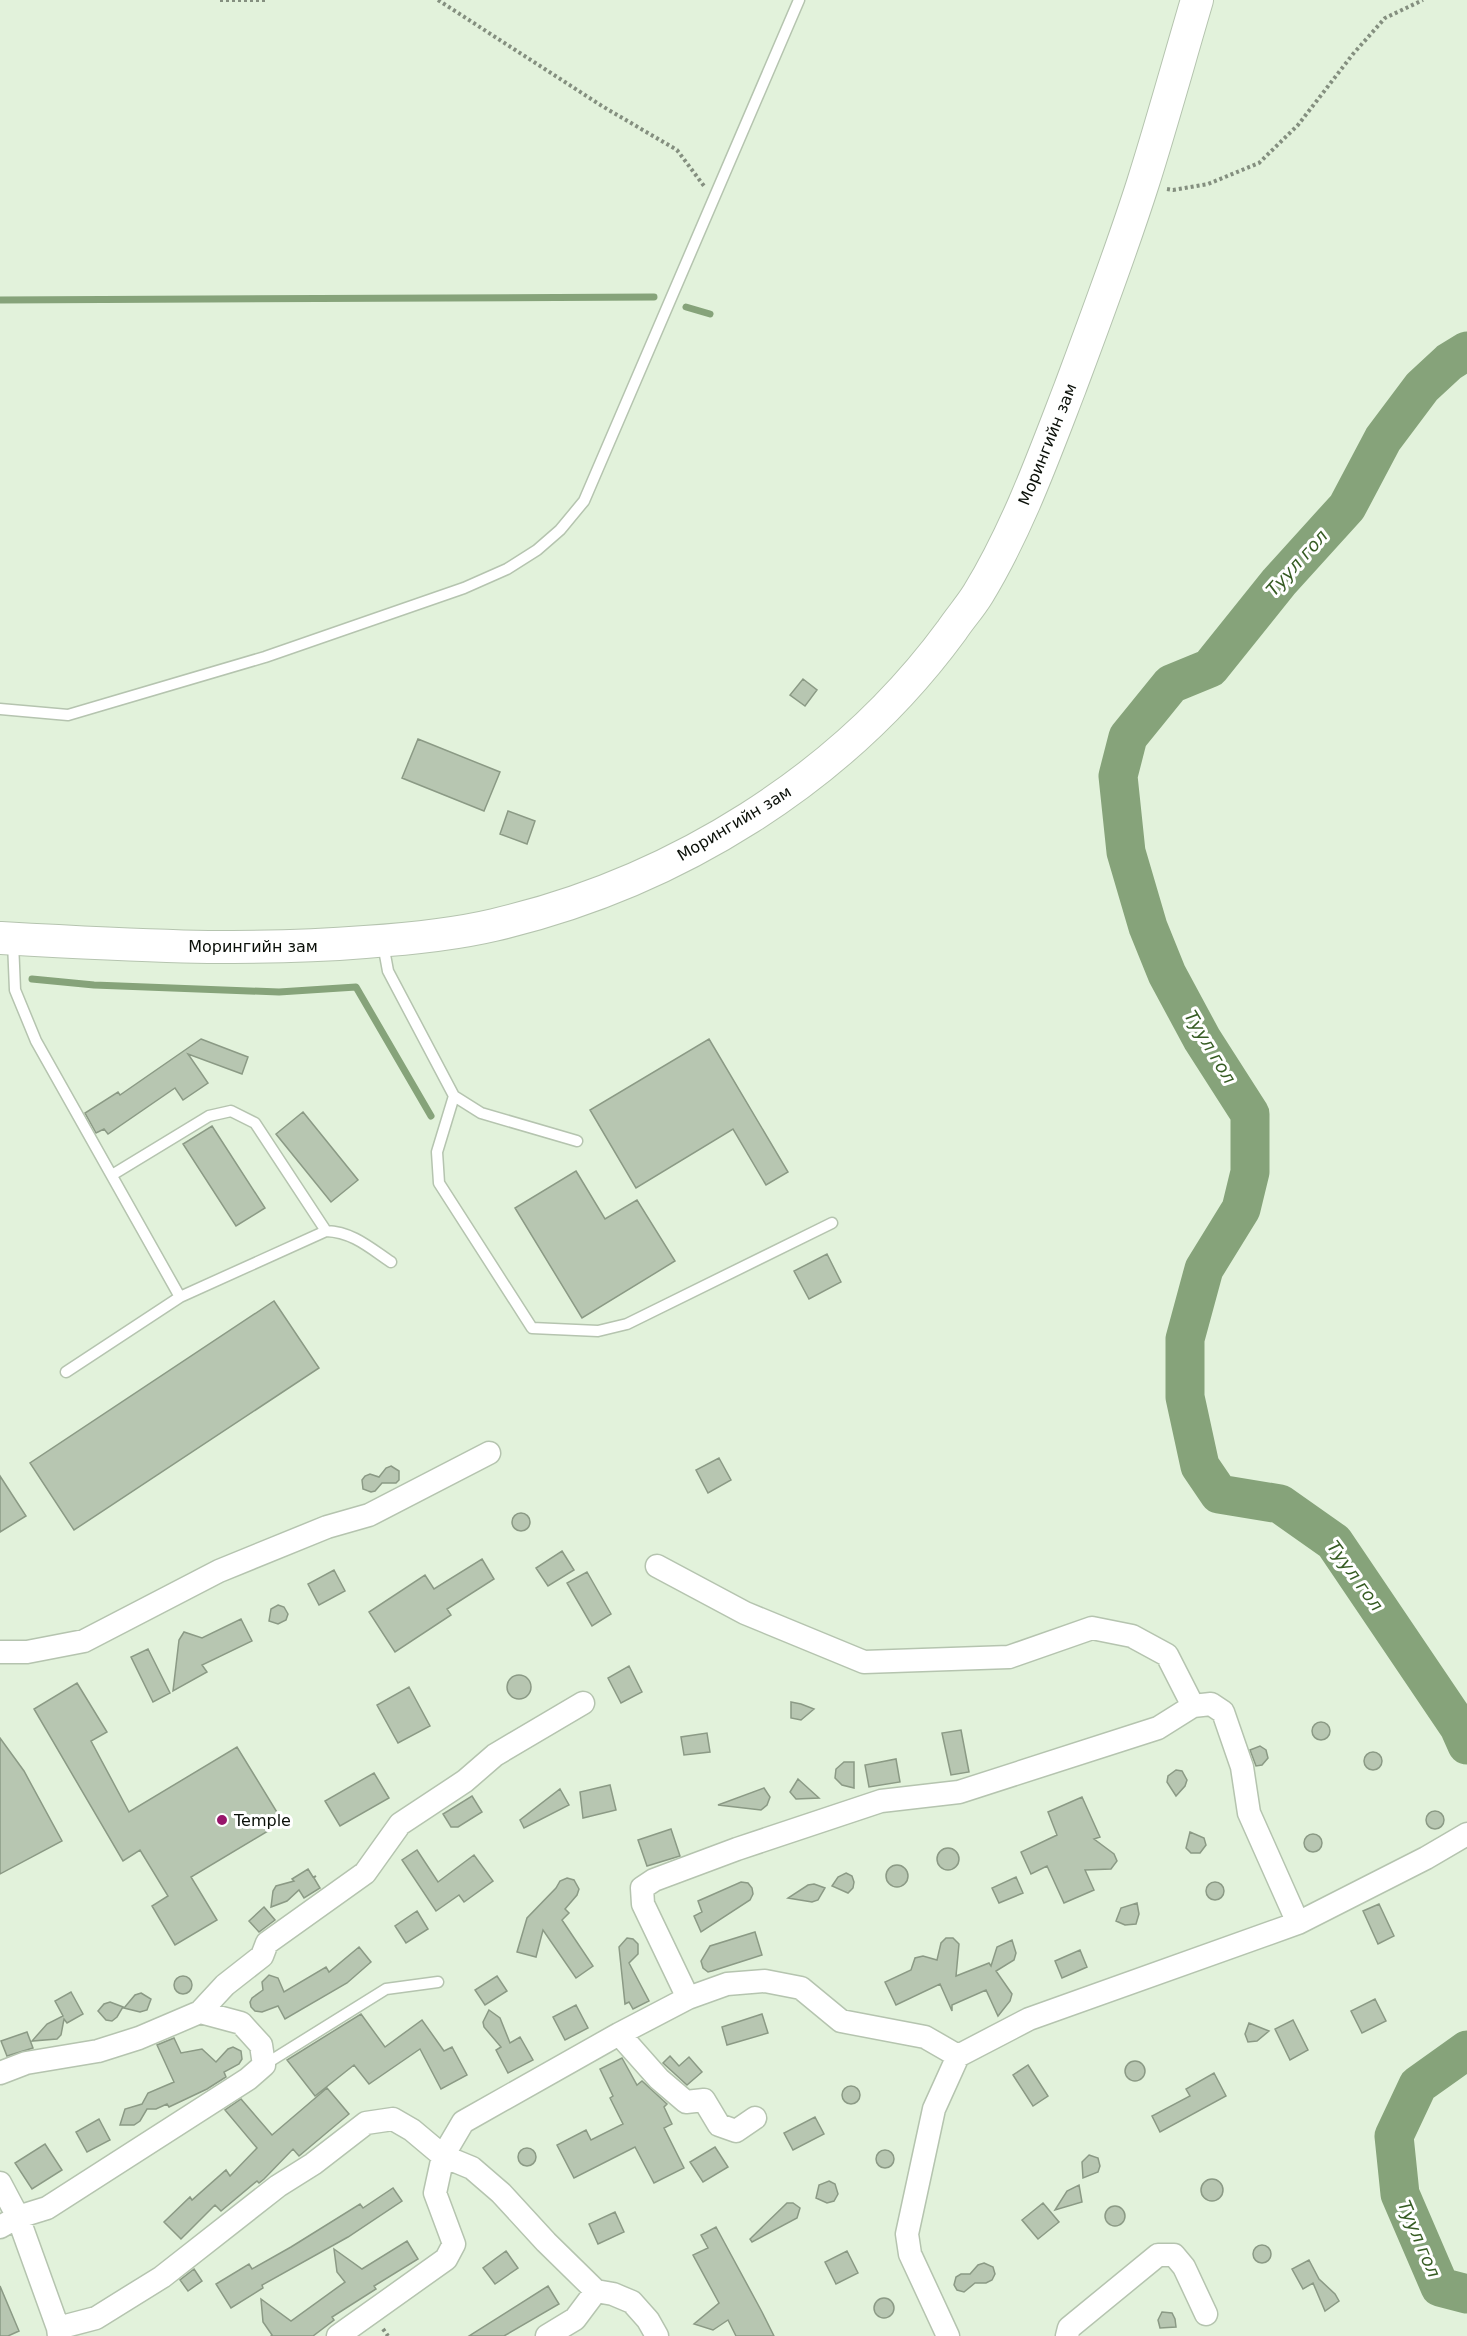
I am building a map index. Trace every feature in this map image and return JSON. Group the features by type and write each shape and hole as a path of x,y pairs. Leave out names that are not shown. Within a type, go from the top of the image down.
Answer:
{"main road":[{"name":"Морингийн зам","path":"7,939 160,946 306,947 431,936 493,926 574,902 644,874 705,844 768,807 827,764 886,709 931,658 977,595 1030,493 1086,345 1142,186 1197,0"}],"street":[{"path":"0,1652 27,1652 84,1641 219,1571 327,1527 369,1515 489,1453"},
{"path":"657,1566 745,1613 864,1662 1009,1657 1092,1628 1132,1636 1167,1655 1193,1706"},
{"path":"0,2073 26,2063 98,2051 139,2038 200,2012 225,1985 262,1956 267,1943 365,1873 400,1824 465,1781 495,1755 583,1703"},
{"path":"688,1998 643,1904 642,1888 654,1880 737,1849 881,1801 959,1792 1147,1732 1158,1728 1193,1706 1211,1704 1223,1712 1242,1767 1249,1813 1298,1923"},
{"path":"948,2336 910,2254 907,2234 934,2109 958,2056 1029,2019 1298,1923 1426,1858 1467,1834"},
{"path":"338,2336 446,2259 454,2244 435,2193 442,2156 463,2122 688,1998 728,1984 765,1981 801,1988 842,2021 924,2037 958,2056"},
{"path":"9,2222 47,2208 248,2079 264,2066 261,2045 241,2023 200,2012"},
{"path":"619,2034 659,2079 686,2102 704,2100 718,2125 736,2131 755,2118"},
{"path":"0,2183 9,2222 59,2332 96,2318 162,2277 278,2186 313,2164 366,2123 393,2119 412,2130 442,2156 472,2168 501,2193 596,2291 613,2294 632,2302 648,2320 657,2336"},
{"path":"1067,2336 1069,2328 1158,2255 1174,2255 1184,2267 1206,2314"},
{"path":"546,2336 575,2319 596,2291"}],"lane":[{"path":"0,709 68,715 265,657 464,588 507,569 537,550 560,530 584,501 799,0"},
{"path":"7,939 15,990 36,1041 180,1297"},
{"path":"383,941 388,971 454,1096 481,1113 577,1141"},
{"path":"454,1096 437,1152 439,1183 532,1328 598,1330 627,1323 832,1223"},
{"path":"112,1175 209,1116 231,1111 255,1123 326,1231"},
{"path":"66,1372 180,1297 326,1231 341,1232 356,1239 392,1262"},
{"path":"264,2066 386,1989 438,1982"}],"path":[{"path":"220,0 265,0"},
{"path":"438,0 602,106 677,150 714,199"},
{"path":"1142,186 1173,190 1208,184 1259,163 1298,125 1353,54 1385,18 1423,0"}],"building":[{"path":"803,679 817,690 805,706 790,695"},
{"path":"418,739 500,772 484,811 402,778"},
{"path":"508,811 535,821 527,844 500,834"},
{"path":"201,1039 248,1057 242,1074 188,1054 208,1083 183,1100 175,1088 108,1134 104,1129 96,1133 85,1113 118,1092 120,1095"},
{"path":"709,1039 788,1172 766,1185 733,1129 636,1188 590,1110"},
{"path":"303,1112 358,1180 331,1202 276,1134"},
{"path":"212,1126 265,1208 236,1226 183,1144"},
{"path":"576,1171 605,1219 637,1200 675,1261 582,1318 515,1208"},
{"path":"827,1254 841,1282 809,1299 794,1271"},
{"path":"274,1301 319,1368 74,1530 30,1463"},
{"path":"719,1458 731,1480 708,1493 696,1470"},
{"path":"391,1466 399,1471 399,1480 396,1483 382,1483 371,1492 363,1489 362,1480 365,1476 370,1474 379,1477 386,1468"},
{"path":"0,1476 26,1516 0,1532"},
{"path":"521,1513 527,1516 530,1522 527,1528 521,1531 515,1528 512,1522 515,1516"},
{"path":"562,1551 574,1570 548,1586 536,1568"},
{"path":"482,1559 494,1579 447,1609 451,1615 395,1652 369,1612 425,1575 434,1589"},
{"path":"334,1570 345,1591 319,1605 308,1584"},
{"path":"587,1572 611,1614 592,1626 567,1583"},
{"path":"278,1605 284,1607 288,1614 286,1620 278,1624 269,1621 271,1609"},
{"path":"241,1619 252,1641 202,1665 207,1672 173,1691 179,1640 184,1632 202,1638"},
{"path":"148,1649 170,1693 153,1702 131,1657"},
{"path":"629,1666 642,1692 621,1703 608,1678"},
{"path":"519,1675 527,1679 531,1687 527,1695 519,1699 511,1695 507,1687 511,1679"},
{"path":"77,1683 107,1732 91,1741 129,1812 237,1747 283,1822 191,1877 217,1920 175,1945 152,1906 168,1896 140,1850 123,1861 34,1709"},
{"path":"409,1687 430,1726 398,1743 377,1705"},
{"path":"791,1702 814,1709 801,1720 791,1718"},
{"path":"1317,1722 1325,1722 1330,1727 1328,1738 1317,1740 1312,1735 1312,1727"},
{"path":"961,1730 969,1772 951,1775 942,1733"},
{"path":"707,1733 710,1752 684,1755 681,1737"},
{"path":"0,1738 24,1771 62,1841 0,1874"},
{"path":"1260,1746 1266,1750 1268,1758 1262,1765 1256,1766 1250,1750"},
{"path":"1373,1752 1379,1755 1382,1761 1379,1767 1373,1770 1367,1767 1364,1761 1367,1755"},
{"path":"896,1759 900,1782 869,1787 865,1765"},
{"path":"844,1762 854,1762 854,1788 842,1785 835,1778 836,1769"},
{"path":"1176,1770 1182,1771 1187,1780 1176,1796 1167,1782 1168,1776"},
{"path":"374,1773 389,1798 340,1826 325,1801"},
{"path":"798,1779 819,1798 796,1799 790,1792"},
{"path":"610,1785 616,1810 583,1818 580,1792"},
{"path":"764,1788 770,1797 767,1805 761,1810 718,1805"},
{"path":"560,1789 569,1805 524,1828 520,1820"},
{"path":"472,1796 482,1812 458,1827 451,1827 443,1814"},
{"path":"1082,1797 1100,1837 1094,1839 1114,1854 1117,1861 1111,1869 1085,1870 1094,1890 1064,1903 1047,1866 1031,1874 1021,1852 1057,1835 1048,1812"},
{"path":"1431,1811 1439,1811 1444,1816 1442,1827 1431,1829 1426,1824 1426,1816"},
{"path":"671,1829 680,1856 647,1866 638,1840"},
{"path":"1190,1832 1204,1838 1206,1845 1200,1853 1191,1853 1186,1848"},
{"path":"1309,1834 1317,1834 1322,1839 1320,1850 1309,1852 1304,1847 1304,1839"},
{"path":"948,1848 956,1851 959,1859 956,1867 948,1870 940,1867 937,1859 940,1851"},
{"path":"417,1850 438,1882 474,1855 493,1881 464,1902 459,1895 436,1911 402,1860"},
{"path":"897,1865 905,1868 908,1876 905,1884 897,1887 889,1884 886,1876 889,1868"},
{"path":"308,1869 313,1877 316,1876 314,1878 320,1888 304,1898 299,1890 287,1901 271,1907 276,1886 294,1881 292,1879"},
{"path":"846,1873 852,1876 854,1882 853,1888 848,1893 832,1886 838,1877"},
{"path":"1016,1877 1023,1893 999,1903 992,1888"},
{"path":"567,1878 574,1880 579,1889 577,1895 565,1909 569,1913 562,1920 593,1966 576,1978 543,1930 536,1957 517,1952 527,1918 560,1881"},
{"path":"741,1882 748,1883 752,1888 753,1894 750,1900 701,1932 694,1916 702,1912 698,1901"},
{"path":"1211,1882 1219,1882 1224,1887 1222,1898 1211,1900 1206,1895 1206,1887"},
{"path":"814,1884 825,1888 818,1900 812,1902 788,1898 808,1885"},
{"path":"1137,1903 1139,1914 1136,1924 1125,1925 1116,1921 1121,1908"},
{"path":"1379,1904 1394,1936 1378,1944 1363,1911"},
{"path":"264,1907 275,1920 259,1932 249,1921"},
{"path":"417,1911 428,1929 406,1943 395,1926"},
{"path":"755,1932 762,1955 708,1972 703,1968 701,1961 710,1946"},
{"path":"627,1938 633,1939 638,1944 638,1954 629,1963 649,2001 633,2009 629,2002 625,2004 619,1947"},
{"path":"946,1938 953,1938 959,1944 956,1976 989,1963 991,1966 997,1947 1012,1940 1016,1953 1014,1960 996,1971 1012,1994 1010,2001 998,2016 986,1990 952,2005 952,2011 940,1984 896,2005 885,1982 911,1970 915,1958 923,1956 937,1960 941,1943"},
{"path":"359,1947 371,1962 347,1983 285,2019 278,2006 262,2012 255,2011 251,2007 252,1998 263,1990 262,1982 269,1975 278,1978 284,1992 326,1967 329,1972"},
{"path":"1080,1950 1087,1967 1062,1978 1055,1961"},
{"path":"179,1976 187,1976 192,1981 190,1992 179,1994 174,1989 174,1981"},
{"path":"497,1976 507,1991 485,2005 475,1990"},
{"path":"71,1992 83,2014 67,2023 64,2019 61,2035 57,2039 32,2041 47,2024 63,2016 55,2001"},
{"path":"141,1993 151,1999 147,2010 140,2012 124,2008 135,1995"},
{"path":"1375,1999 1386,2021 1362,2033 1351,2011"},
{"path":"110,2002 123,2007 112,2021 106,2020 98,2011 104,2004"},
{"path":"576,2005 588,2028 565,2040 553,2017"},
{"path":"489,2010 500,2018 510,2043 520,2037 533,2060 508,2073 496,2050 501,2047 484,2027 483,2022"},
{"path":"361,2014 385,2047 422,2020 444,2051 452,2047 467,2075 441,2089 420,2049 369,2084 354,2065 315,2096 287,2060"},
{"path":"762,2014 768,2033 727,2045 722,2027"},
{"path":"1293,2020 1308,2050 1290,2060 1275,2029"},
{"path":"1249,2023 1269,2031 1257,2041 1248,2042 1245,2034"},
{"path":"27,2032 33,2048 7,2056 1,2041"},
{"path":"174,2038 181,2053 202,2049 216,2062 228,2049 233,2047 241,2051 242,2059 239,2064 224,2072 226,2077 207,2089 169,2107 167,2104 156,2109 147,2109 140,2121 134,2125 120,2125 125,2109 142,2104 148,2093 174,2082 157,2045"},
{"path":"670,2056 679,2066 689,2057 702,2072 687,2085 663,2063"},
{"path":"622,2058 637,2085 642,2081 667,2104 664,2107 672,2124 664,2128 684,2168 654,2183 635,2147 574,2178 557,2145 586,2130 591,2140 623,2124 610,2098 613,2096 600,2069"},
{"path":"1135,2061 1142,2064 1145,2071 1142,2078 1135,2081 1128,2078 1125,2071 1128,2064"},
{"path":"1028,2065 1048,2096 1033,2106 1013,2075"},
{"path":"1214,2073 1226,2096 1160,2132 1152,2116 1190,2096 1186,2089"},
{"path":"851,2086 857,2089 860,2095 857,2101 851,2104 845,2101 842,2095 845,2089"},
{"path":"327,2088 349,2114 299,2156 293,2149 264,2179 259,2183 257,2181 221,2211 215,2205 181,2239 164,2222 190,2197 192,2200 226,2170 230,2176 257,2148 225,2110 241,2099 272,2135"},
{"path":"815,2117 824,2134 793,2150 784,2133"},
{"path":"99,2119 110,2140 87,2152 76,2132"},
{"path":"45,2144 62,2170 32,2189 15,2163"},
{"path":"715,2147 728,2167 703,2182 690,2162"},
{"path":"527,2148 533,2151 536,2157 533,2163 527,2166 521,2163 518,2157 521,2151"},
{"path":"885,2150 891,2153 894,2159 891,2165 885,2168 879,2165 876,2159 879,2153"},
{"path":"1089,2155 1098,2158 1100,2166 1098,2172 1083,2178 1082,2162"},
{"path":"1212,2179 1220,2182 1223,2190 1220,2198 1212,2201 1204,2198 1201,2190 1204,2182"},
{"path":"829,2181 835,2184 838,2194 834,2201 827,2203 816,2198 819,2185"},
{"path":"1079,2185 1082,2202 1055,2210 1067,2191"},
{"path":"393,2188 402,2201 348,2237 262,2285 263,2288 231,2308 216,2284 249,2264 252,2269 360,2204 363,2208"},
{"path":"787,2203 793,2203 800,2208 797,2218 752,2242 750,2239"},
{"path":"1043,2203 1059,2222 1038,2239 1022,2220"},
{"path":"1115,2206 1122,2209 1125,2216 1122,2223 1115,2226 1108,2223 1105,2216 1108,2209"},
{"path":"615,2212 624,2232 598,2244 589,2224"},
{"path":"716,2227 774,2336 736,2336 728,2320 713,2330 694,2324 719,2303 693,2255 708,2248 701,2235"},
{"path":"407,2241 418,2259 374,2286 376,2289 332,2317 334,2320 313,2336 271,2336 263,2322 261,2299 291,2321 345,2282 337,2272 334,2249 362,2269"},
{"path":"1262,2245 1268,2248 1271,2254 1268,2260 1262,2263 1256,2260 1253,2254 1256,2248"},
{"path":"506,2251 518,2268 495,2284 483,2268"},
{"path":"847,2251 858,2273 836,2284 825,2262"},
{"path":"1309,2260 1319,2279 1339,2301 1325,2311 1313,2283 1303,2289 1292,2269"},
{"path":"984,2263 993,2267 995,2274 992,2280 986,2283 975,2283 964,2292 957,2290 954,2285 956,2277 961,2274 970,2274 978,2265"},
{"path":"194,2269 202,2281 188,2291 180,2280"},
{"path":"0,2286 19,2331 8,2336 0,2336"},
{"path":"548,2286 559,2304 504,2336 469,2336"},
{"path":"884,2298 891,2301 894,2308 891,2315 884,2318 877,2315 874,2308 877,2301"},
{"path":"1162,2312 1172,2313 1176,2327 1160,2328 1158,2320"}],"waterway":[{"path":"0,300 654,297"},
{"path":"686,307 710,314"},
{"name":"Туул гол","path":"1467,351 1449,362 1422,387 1383,439 1347,507 1279,582 1210,668 1171,684 1128,737 1118,776 1126,852 1148,927 1167,974 1202,1039 1250,1114 1250,1172 1241,1209 1204,1269 1185,1339 1185,1397 1200,1466 1219,1494 1280,1504 1334,1542 1459,1727 1467,1745"},
{"path":"32,979 94,985 279,992 356,987 431,1116"},
{"name":"Туул гол","path":"1467,2050 1418,2085 1394,2136 1400,2194 1440,2287 1467,2294"}],"place":[{"name":"Temple","path":"222,1820"}]}
